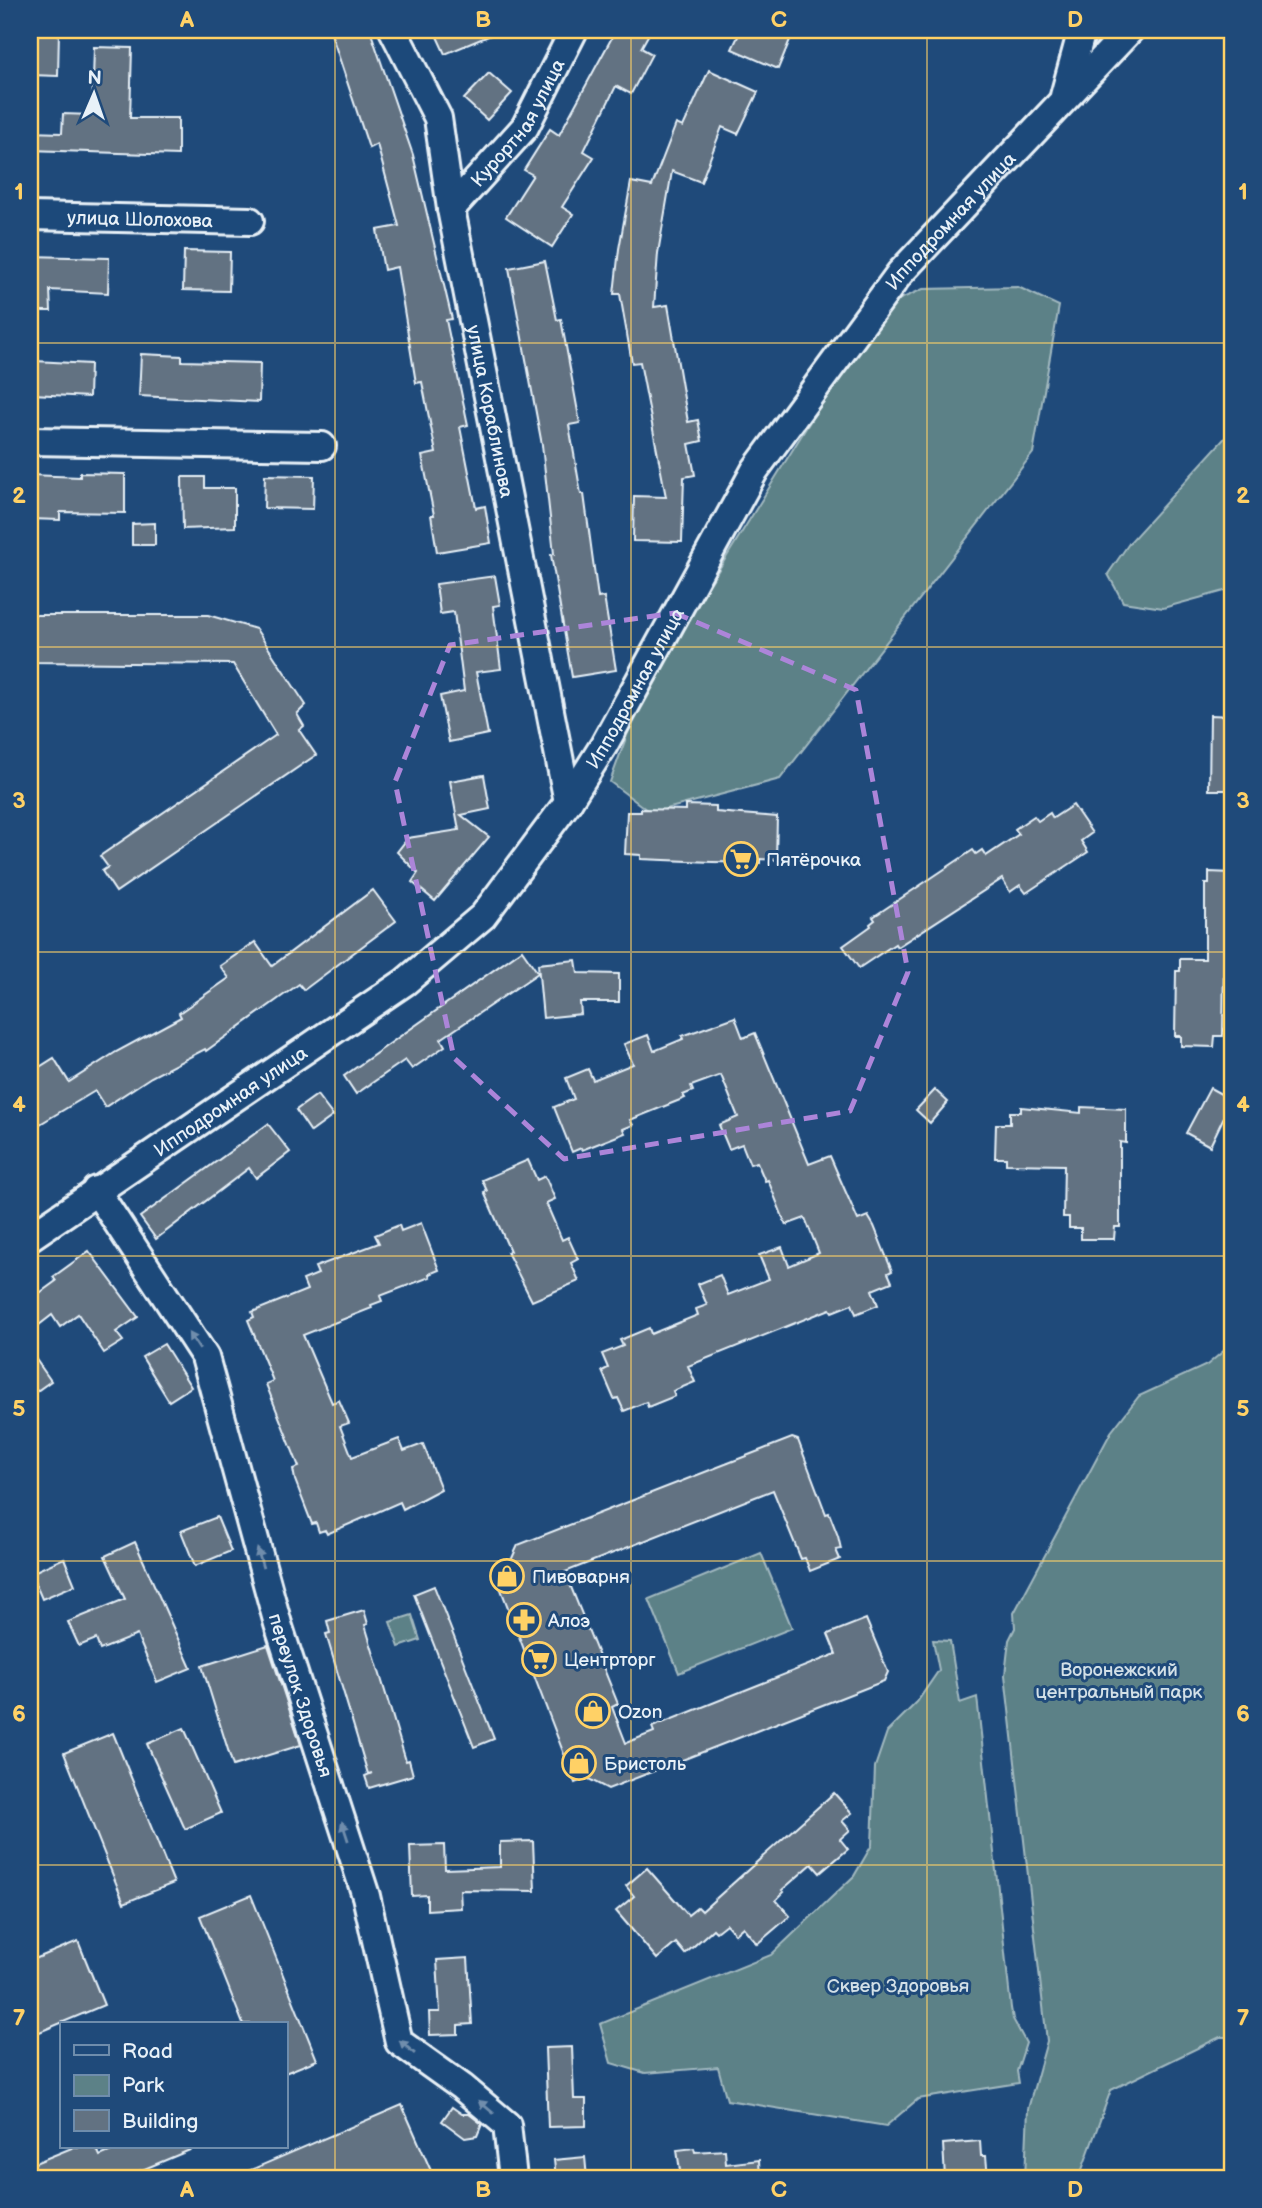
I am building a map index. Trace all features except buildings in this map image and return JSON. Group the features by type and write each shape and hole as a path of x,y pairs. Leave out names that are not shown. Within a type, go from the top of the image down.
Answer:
{"street":[{"name":"улица Кораблинова","path":"393,30 438,118 451,208 568,802"},
{"name":"Курортная улица","path":"451,208 525,127 574,30"},
{"path":"1063,99 1082,30"},
{"name":"Ипподромная улица","path":"30,1237 405,982 483,916 568,802 604,745 755,470 900,273 1130,30"},
{"name":"улица Шолохова","path":"30,216 250,221"},
{"path":"30,441 322,446"},
{"name":"переулок Здоровья","path":"96,1191 205,1357 278,1624 366,1896 399,2042 462,2087 507,2125 513,2178"}],"highlighted area":[{"path":"675,613 856,690 908,972 850,1111 564,1159 454,1058 395,782 450,645"}],"green space":[{"path":"1018,287 1059,306 1033,453 780,779 651,813 610,782 642,694 880,308 923,289"},
{"path":"1232,430 1232,589 1163,608 1123,602 1108,574 1130,542"},
{"name":"Воронежский центральный парк","path":"1232,1344 1232,2037 1220,2037 1111,2090 1079,2178 1025,2178 1028,2109 1047,2041 1005,1675 1009,1640 1015,1628 1014,1613 1111,1432 1139,1396 1207,1365"},
{"path":"761,1553 792,1628 679,1673 649,1599"},
{"path":"412,1615 420,1640 399,1647 390,1622"},
{"name":"Сквер Здоровья","path":"933,1640 950,1641 960,1703 977,1697 1011,2008 1013,2019 1026,2043 1017,2071 1019,2083 918,2099 886,2126 727,2100 718,2067 645,2073 611,2063 600,2024 771,1955 854,1876 872,1845 875,1767 887,1732 917,1702 939,1670"}],"place":[{"name":"Пятёрочка","path":"741,859"},
{"name":"Пивоварня","path":"507,1576"},
{"name":"Алоэ","path":"524,1620"},
{"name":"Центрторг","path":"539,1659"},
{"name":"Ozon","path":"593,1711"},
{"name":"Бристоль","path":"579,1763"}]}
